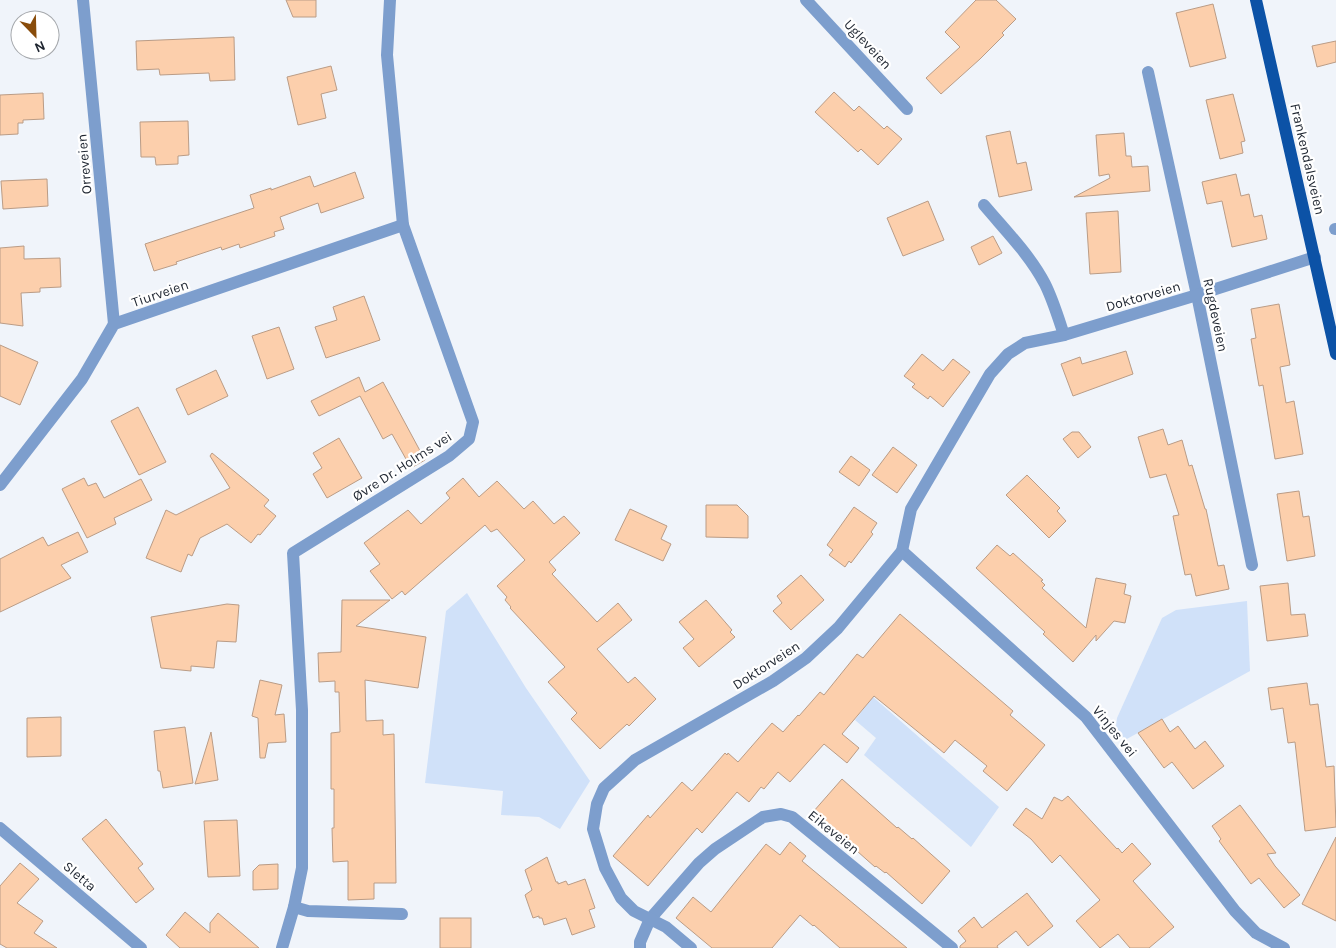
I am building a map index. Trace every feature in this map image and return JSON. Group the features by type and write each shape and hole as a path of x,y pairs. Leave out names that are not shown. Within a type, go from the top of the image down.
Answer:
{"main road":[{"name":"Frankendalsveien","path":"1256,0 1336,354"}],"street":[{"name":"Orreveien","path":"83,0 114,324"},
{"name":"Øvre Dr. Holms vei","path":"282,948 302,868 302,710 293,553 449,456 469,439 472,422 402,225 387,55 390,0"},
{"name":"Ugleveien","path":"806,0 907,109"},
{"name":"Rugdeveien","path":"1148,72 1197,295 1252,565"},
{"path":"984,205 1033,264 1056,308 1064,335"},
{"name":"Tiurveien","path":"114,324 402,225"},
{"name":"Doktorveien","path":"691,948 666,927 634,911 621,898 605,868 593,829 597,804 604,788 635,760 773,681 806,658 838,628 902,551 911,509 990,374 1008,354 1024,343 1064,335 1315,257"},
{"path":"0,485 82,378 114,324"},
{"name":"Vinjes vei","path":"902,551 1086,717 1235,911 1256,933 1284,948"},
{"name":"Eikeveien","path":"640,948 640,942 650,919 699,863 715,849 763,817 780,814 792,817 952,948"},
{"name":"Sletta","path":"0,828 141,948"},
{"path":"294,906 308,911 402,914"}],"shaded area":[{"path":"467,593 526,688 590,781 560,829 539,817 501,815 503,791 425,783 446,611"},
{"path":"1247,601 1250,671 1125,740 1116,727 1117,718 1162,618 1176,610"},
{"path":"873,697 999,807 971,847 864,755 876,738 855,720"}],"building":[{"path":"286,0 316,0 316,17 293,17"},
{"path":"976,0 996,0 1016,19 1002,33 1004,35 980,59 941,94 926,78 960,47 945,32"},
{"path":"1213,4 1226,58 1190,67 1176,13"},
{"path":"234,37 235,80 210,81 209,73 160,75 159,69 137,70 136,41"},
{"path":"1336,41 1336,62 1317,67 1312,46"},
{"path":"331,66 337,90 321,94 326,118 298,125 287,77"},
{"path":"834,92 854,111 859,106 884,129 887,126 902,139 878,165 861,149 858,152 815,112"},
{"path":"43,93 44,119 23,120 23,123 18,123 18,134 0,135 0,95"},
{"path":"1233,94 1245,141 1241,142 1243,153 1220,159 1206,100"},
{"path":"188,121 189,155 178,156 178,164 156,165 155,157 141,157 140,122"},
{"path":"1010,131 1017,164 1026,162 1032,190 999,197 986,136"},
{"path":"1124,133 1126,156 1131,156 1132,167 1148,166 1150,191 1074,197 1110,178 1109,174 1099,176 1096,135"},
{"path":"355,172 364,198 321,213 318,203 280,217 284,229 274,232 275,236 240,248 239,244 222,250 221,247 154,271 145,244 254,208 250,195 271,188 271,190 310,176 314,187"},
{"path":"1236,174 1241,196 1249,194 1254,217 1262,215 1267,239 1232,247 1222,201 1207,204 1202,182"},
{"path":"47,179 48,206 3,209 1,181"},
{"path":"928,201 944,240 903,256 887,218"},
{"path":"1118,211 1121,272 1090,274 1086,213"},
{"path":"993,236 1002,253 979,265 971,247"},
{"path":"24,246 24,259 60,258 61,287 40,288 40,292 21,293 23,326 0,323 0,248"},
{"path":"364,296 380,340 326,358 315,327 337,320 333,307"},
{"path":"1279,304 1290,365 1280,367 1286,403 1294,401 1303,454 1275,459 1263,385 1259,386 1251,339 1256,338 1251,309"},
{"path":"279,327 294,369 267,379 252,336"},
{"path":"0,345 38,362 20,405 0,396"},
{"path":"1126,351 1133,374 1073,396 1061,364 1080,357 1082,364"},
{"path":"922,354 943,371 953,359 970,372 943,407 930,396 928,399 912,387 915,384 904,376"},
{"path":"216,370 228,396 188,415 176,389"},
{"path":"359,377 365,392 383,382 425,460 411,468 392,434 383,439 360,396 319,416 311,401"},
{"path":"138,407 166,462 139,475 111,421"},
{"path":"1163,429 1168,445 1182,440 1189,466 1192,465 1206,509 1218,566 1224,565 1229,589 1196,596 1191,574 1185,575 1173,516 1179,515 1166,474 1150,478 1138,437"},
{"path":"1072,432 1079,432 1091,447 1078,458 1063,439"},
{"path":"339,438 362,478 327,498 313,474 322,468 313,453"},
{"path":"893,447 917,465 897,493 872,475"},
{"path":"212,453 269,500 264,506 276,516 251,543 227,524 200,538 192,556 188,554 181,572 146,558 166,510 176,515 230,488 210,456"},
{"path":"851,456 870,470 859,486 839,472"},
{"path":"1027,475 1060,508 1057,511 1066,521 1049,538 1006,495"},
{"path":"84,478 88,486 96,483 104,498 141,479 152,500 114,518 116,524 87,538 62,489"},
{"path":"463,478 479,497 497,481 524,509 533,501 554,524 564,516 580,533 549,562 556,570 552,574 597,622 618,603 632,620 597,649 628,683 635,677 656,699 629,726 627,724 600,749 571,719 577,713 548,682 565,667 510,608 505,600 507,597 497,586 525,560 497,529 491,532 485,525 405,595 402,591 392,599 370,571 380,564 364,543 408,510 421,524 450,498 446,493"},
{"path":"1299,491 1303,517 1309,516 1315,556 1287,561 1277,494"},
{"path":"706,505 737,505 748,516 748,538 706,537"},
{"path":"854,507 877,523 871,532 873,534 851,563 849,561 845,567 829,555 833,550 827,545"},
{"path":"630,509 667,526 661,539 671,544 663,561 615,540"},
{"path":"78,532 88,552 61,565 71,578 0,612 0,559 43,537 48,546"},
{"path":"997,545 1010,556 1013,553 1043,580 1041,581 1045,585 1042,588 1086,628 1096,578 1126,584 1124,594 1131,596 1125,623 1114,621 1096,641 1096,635 1073,662 1043,634 1045,632 976,568"},
{"path":"801,575 824,600 791,630 773,611 782,603 777,596"},
{"path":"1288,583 1291,615 1305,614 1308,636 1267,641 1260,586"},
{"path":"342,600 390,600 356,626 426,637 418,688 365,680 366,721 383,720 383,735 394,734 396,883 374,883 374,899 348,900 348,861 333,862 334,789 331,789 331,733 340,732 339,692 335,692 335,681 319,682 318,653 341,652"},
{"path":"706,600 732,630 730,632 735,637 699,667 683,648 694,639 679,622"},
{"path":"227,604 239,605 236,642 217,641 214,668 191,666 191,671 161,668 151,617"},
{"path":"900,614 1013,711 1010,715 1045,745 1007,791 983,771 987,766 955,740 944,753 874,696 842,734 859,748 847,763 824,744 790,782 778,772 764,789 761,787 749,802 737,792 702,833 697,828 648,886 613,856 648,815 650,818 682,782 692,791 725,753 727,755 728,753 738,762 772,723 783,732 820,692 824,695 857,654 863,658"},
{"path":"260,680 282,685 275,715 284,714 286,742 268,743 265,758 260,758 258,718 252,716"},
{"path":"1307,683 1310,705 1318,704 1326,767 1334,766 1336,827 1305,831 1295,742 1288,743 1283,708 1271,710 1268,688"},
{"path":"61,717 61,756 27,757 27,718"},
{"path":"1162,719 1170,732 1178,726 1195,749 1205,741 1224,766 1193,789 1172,762 1164,768 1138,733"},
{"path":"185,727 193,783 163,788 160,771 158,771 154,731"},
{"path":"211,732 218,780 195,784"},
{"path":"842,779 897,828 913,838 950,871 922,904 886,872 875,867 813,812"},
{"path":"1068,796 1117,849 1122,853 1132,843 1151,864 1133,881 1174,927 1149,948 1130,948 1118,934 1100,948 1076,921 1100,900 1060,855 1052,863 1031,839 1013,825 1026,808 1042,819 1054,797 1062,801"},
{"path":"1240,805 1276,853 1267,854 1275,866 1300,895 1284,908 1259,878 1251,884 1219,841 1221,839 1212,826"},
{"path":"106,819 143,864 138,868 154,889 136,903 82,839"},
{"path":"237,820 240,876 208,877 204,821"},
{"path":"1336,837 1336,921 1302,904"},
{"path":"790,842 806,856 802,861 907,948 840,948 800,915 772,948 712,948 676,918 693,897 711,912 766,844 780,855"},
{"path":"547,857 558,884 566,881 568,885 585,879 595,908 589,910 595,927 572,935 566,918 544,925 542,918 539,918 539,916 533,918 525,895 532,890 525,870"},
{"path":"20,863 39,879 17,903 43,921 34,933 57,948 7,948 0,944 0,886"},
{"path":"278,864 278,889 253,890 253,871 259,865"},
{"path":"1027,893 1053,926 1028,946 1016,931 997,946 998,948 960,948 966,941 958,931 974,917 982,928"},
{"path":"185,912 210,933 210,923 218,913 259,948 180,948 166,935"},
{"path":"440,918 471,918 471,948 440,948"}]}
